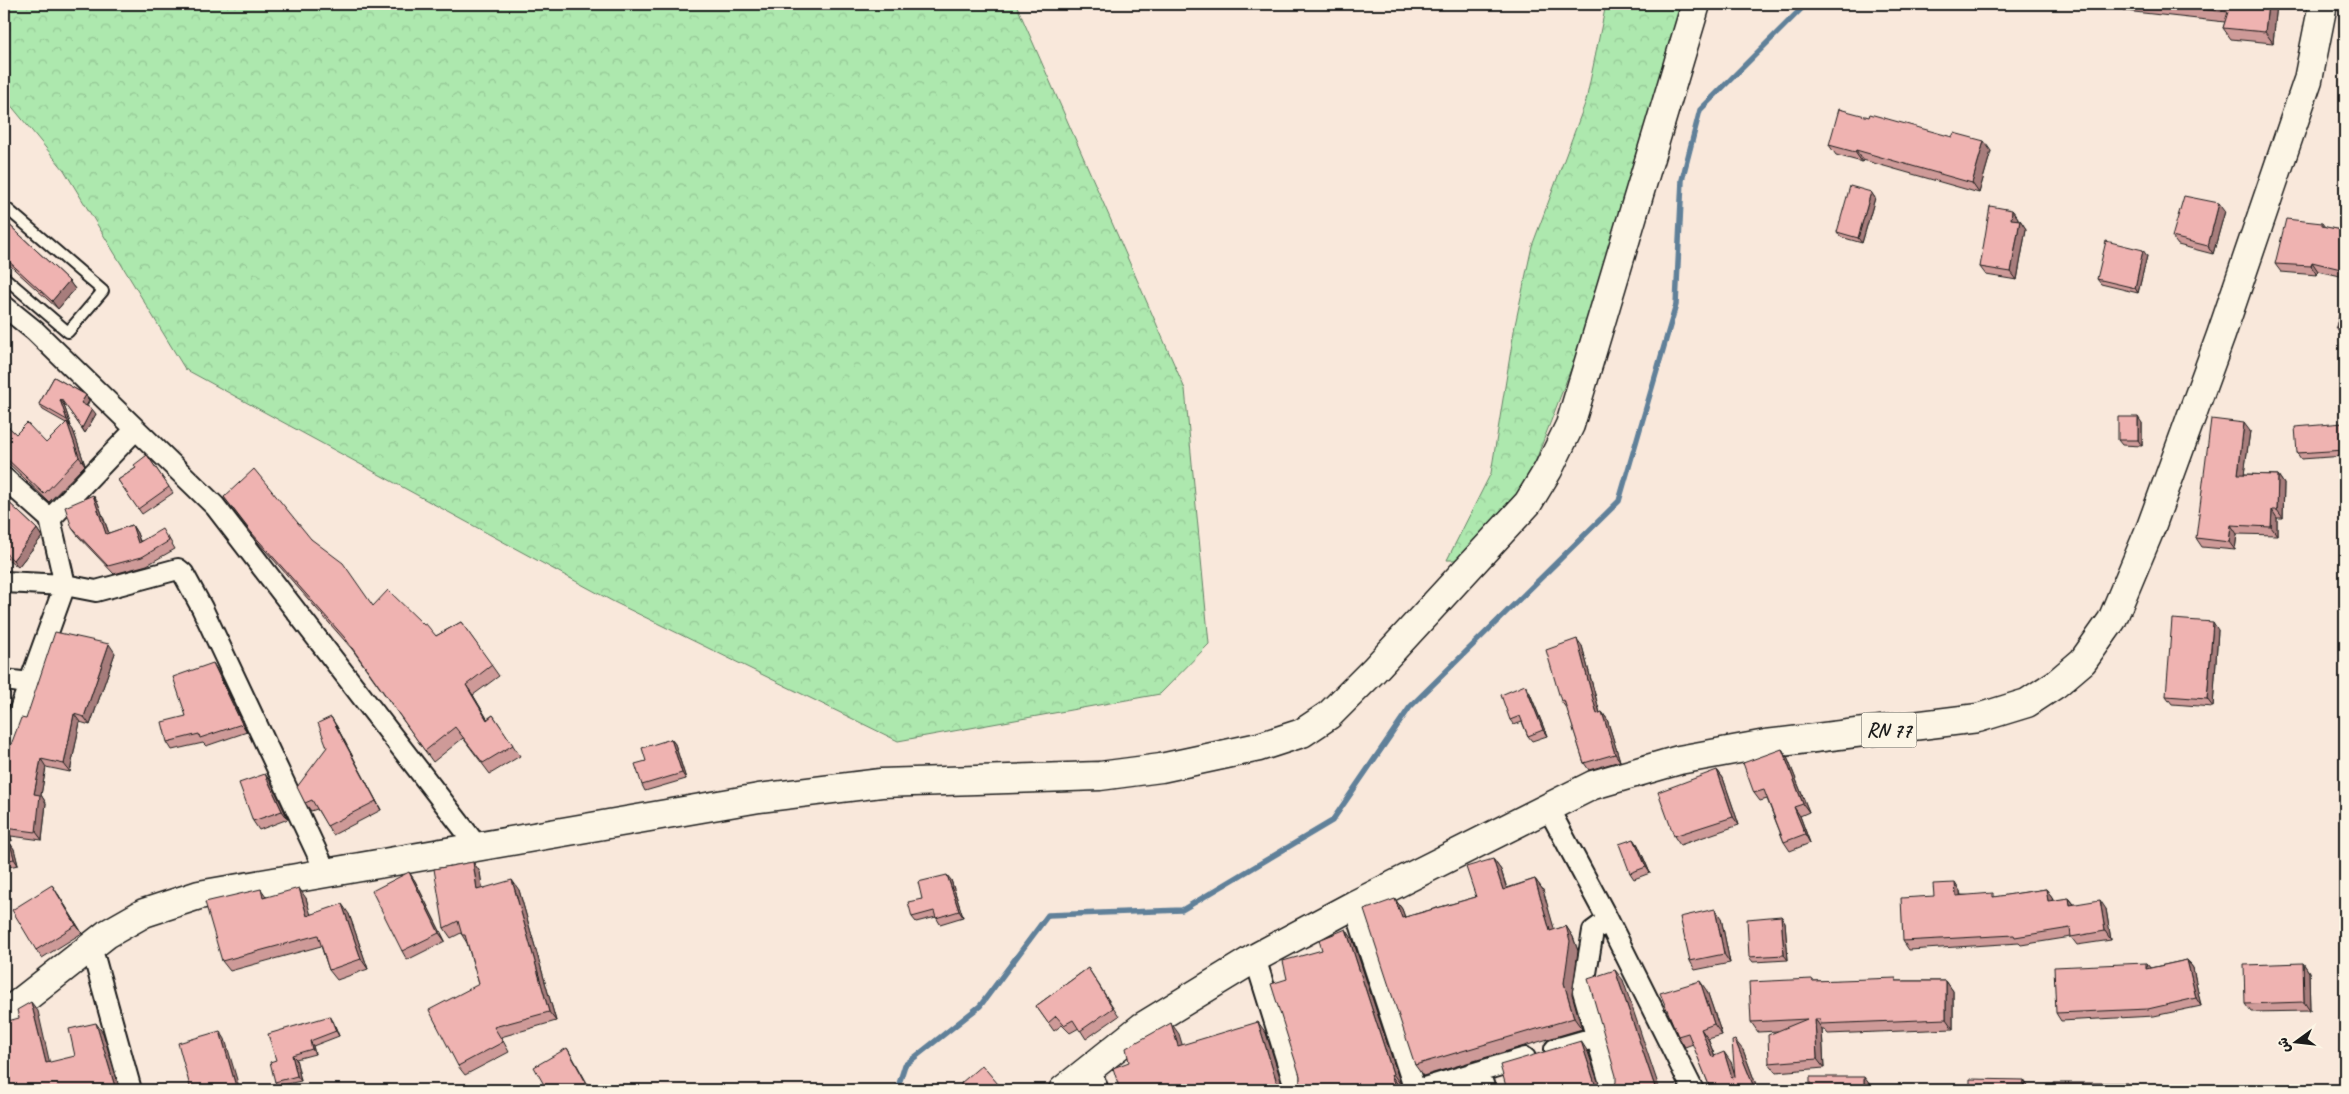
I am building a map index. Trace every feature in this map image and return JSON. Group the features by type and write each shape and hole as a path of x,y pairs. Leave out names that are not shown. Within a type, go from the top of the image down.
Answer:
{"main road":[{"path":"4,1014 108,934 144,913 199,895 759,798 881,782 1100,776 1161,768 1258,747 1302,733 1330,714 1528,503 1548,470 1570,425 1696,4"},
{"name":"RN 77","path":"1063,1090 1094,1080 1142,1027 1255,958 1547,806 1594,785 1679,760 1766,744 1978,718 2027,703 2056,684 2083,661 2112,620 2158,509 2221,334 2308,80 2323,4"}],"street":[{"path":"4,306 35,331 215,506 477,846"},
{"path":"50,519 136,430"},
{"path":"4,478 50,519 65,585 4,754"},
{"path":"4,582 65,585 96,591 158,573 178,569 183,573 202,608 326,872"},
{"path":"4,680 30,683"},
{"path":"1547,806 1608,920 1693,1090"},
{"path":"1354,905 1416,1090 1482,1081 1596,1037"},
{"path":"1608,920 1593,931 1582,991 1612,1090"},
{"path":"87,949 95,960 132,1090"},
{"path":"1255,958 1296,1090"}],"lane":[{"path":"4,206 103,291 68,332 4,277"}],"green space":[{"path":"4,4 1016,4 1185,389 1209,644 1160,694 898,741 614,602 185,369 64,170 4,97"},
{"path":"1606,4 1682,4 1586,330 1527,483 1458,560 1447,560 1491,473 1515,325 1532,246 1586,101"}],"building":[{"path":"2152,4 2268,4 2265,32 2223,28 2228,12"},
{"path":"1839,109 1869,117 1870,114 1952,137 1954,133 1984,141 1972,183 1856,150 1855,152 1829,145"},
{"path":"1850,186 1871,192 1858,238 1837,232"},
{"path":"2184,196 2219,203 2208,246 2172,237"},
{"path":"1990,206 2012,210 2011,219 2020,220 2011,272 1980,267"},
{"path":"2286,219 2322,223 2322,226 2345,231 2345,270 2312,262 2311,266 2275,264"},
{"path":"4,220 69,281 52,301 4,257"},
{"path":"2106,241 2143,250 2135,288 2097,279"},
{"path":"2345,294 2345,329 2336,327"},
{"path":"54,377 86,395 81,403 92,409 82,428 61,399 67,420 39,404"},
{"path":"2118,417 2138,417 2138,440 2118,440"},
{"path":"2211,419 2244,423 2238,474 2278,475 2277,510 2272,510 2271,527 2231,525 2229,542 2196,538"},
{"path":"67,422 79,457 44,494 4,456 4,423 16,434 27,423 46,443"},
{"path":"2344,423 2345,450 2297,453 2295,427"},
{"path":"147,455 169,487 138,509 118,480 136,468 134,465"},
{"path":"254,469 311,539 343,563 373,606 388,590 424,625 426,624 436,636 461,622 492,665 466,685 487,720 493,715 513,745 483,763 455,727 425,751 345,638 251,532 224,497"},
{"path":"93,495 106,534 132,525 138,543 162,529 169,541 142,557 108,566 72,528 65,507"},
{"path":"4,498 37,529 13,560 4,552"},
{"path":"2172,619 2213,622 2207,699 2166,696"},
{"path":"55,632 109,644 84,717 74,714 64,764 41,759 34,794 40,795 36,832 5,828 6,833 4,832 4,756 9,750 21,718 26,719"},
{"path":"1577,639 1597,714 1602,712 1615,754 1584,763 1564,700 1561,701 1546,650"},
{"path":"213,663 242,724 200,738 199,734 167,742 162,722 186,716 173,677"},
{"path":"1525,685 1543,730 1528,736 1520,716 1510,720 1501,695"},
{"path":"331,717 376,801 327,826 312,800 305,803 297,787 327,747 318,723"},
{"path":"671,739 682,773 642,785 635,764 646,761 642,748"},
{"path":"1782,749 1803,804 1794,807 1805,834 1784,842 1764,790 1754,793 1743,763"},
{"path":"1717,770 1733,817 1674,836 1658,792"},
{"path":"265,774 282,811 253,821 239,783"},
{"path":"1634,839 1646,867 1630,873 1619,844"},
{"path":"10,843 14,859 4,861 4,844"},
{"path":"1493,859 1503,890 1535,879 1550,931 1566,926 1570,941 1564,983 1574,1018 1415,1065 1364,910 1395,899 1402,918 1476,897 1466,867"},
{"path":"473,862 477,890 512,880 549,1012 494,1027 503,1042 458,1066 429,1010 479,984 465,935 462,935 458,921 444,928 434,869"},
{"path":"409,872 439,933 402,951 372,891"},
{"path":"947,875 959,911 936,918 934,911 912,917 908,902 922,899 918,882"},
{"path":"1955,883 1956,896 1993,893 1993,897 2046,889 2048,901 2069,898 2070,905 2100,900 2105,931 2071,937 2070,928 2015,937 2014,935 1903,941 1901,898 1934,896 1933,884"},
{"path":"52,885 76,925 36,950 12,910"},
{"path":"299,888 307,916 342,904 361,959 329,970 318,935 222,961 205,902 261,889 263,898"},
{"path":"1715,909 1724,954 1690,961 1680,917"},
{"path":"1781,916 1784,955 1749,957 1747,919"},
{"path":"1346,929 1393,1074 1391,1075 1396,1090 1288,1090 1297,1087 1300,1082 1300,1076 1271,984 1287,979 1283,961 1322,950 1319,940"},
{"path":"2187,960 2196,998 2148,1009 2056,1013 2054,967 2146,963 2146,969"},
{"path":"2303,963 2304,1002 2245,1004 2244,965"},
{"path":"1088,968 1113,1008 1080,1031 1073,1020 1064,1025 1056,1016 1048,1023 1036,1006"},
{"path":"1615,970 1656,1090 1604,1090 1613,1088 1616,1076 1588,979"},
{"path":"1896,978 1896,981 1946,981 1946,1019 1821,1024 1820,1019 1815,1019 1817,1059 1769,1063 1768,1035 1807,1019 1751,1022 1749,982"},
{"path":"1700,981 1714,1024 1701,1029 1712,1057 1724,1052 1732,1078 1735,1077 1732,1041 1735,1040 1755,1090 1705,1090 1704,1087 1709,1085 1688,1033 1678,1036 1660,993"},
{"path":"31,1002 46,1063 75,1056 69,1029 96,1023 116,1090 4,1090 4,1022 19,1018 17,1010"},
{"path":"330,1016 336,1031 310,1041 312,1049 292,1055 297,1076 275,1082 270,1062 276,1060 268,1034"},
{"path":"1258,1022 1277,1083 1286,1090 1120,1090 1113,1068 1129,1062 1126,1048 1171,1023 1178,1046"},
{"path":"220,1031 237,1090 191,1090 178,1043"},
{"path":"1581,1041 1596,1087 1601,1090 1507,1090 1500,1065"},
{"path":"567,1048 590,1090 547,1090 534,1067"},
{"path":"982,1065 1003,1090 961,1090 961,1083"},
{"path":"1810,1077 1864,1077 1864,1090 1810,1090"},
{"path":"1970,1079 2024,1080 2023,1090 1970,1090"},
{"path":"2054,1083 2127,1083 2127,1090 2054,1090"}],"waterway":[{"path":"897,1090 905,1065 980,1006 1048,915 1182,910 1332,821 1410,707 1619,501 1676,305 1682,180 1700,110 1806,4"}]}
